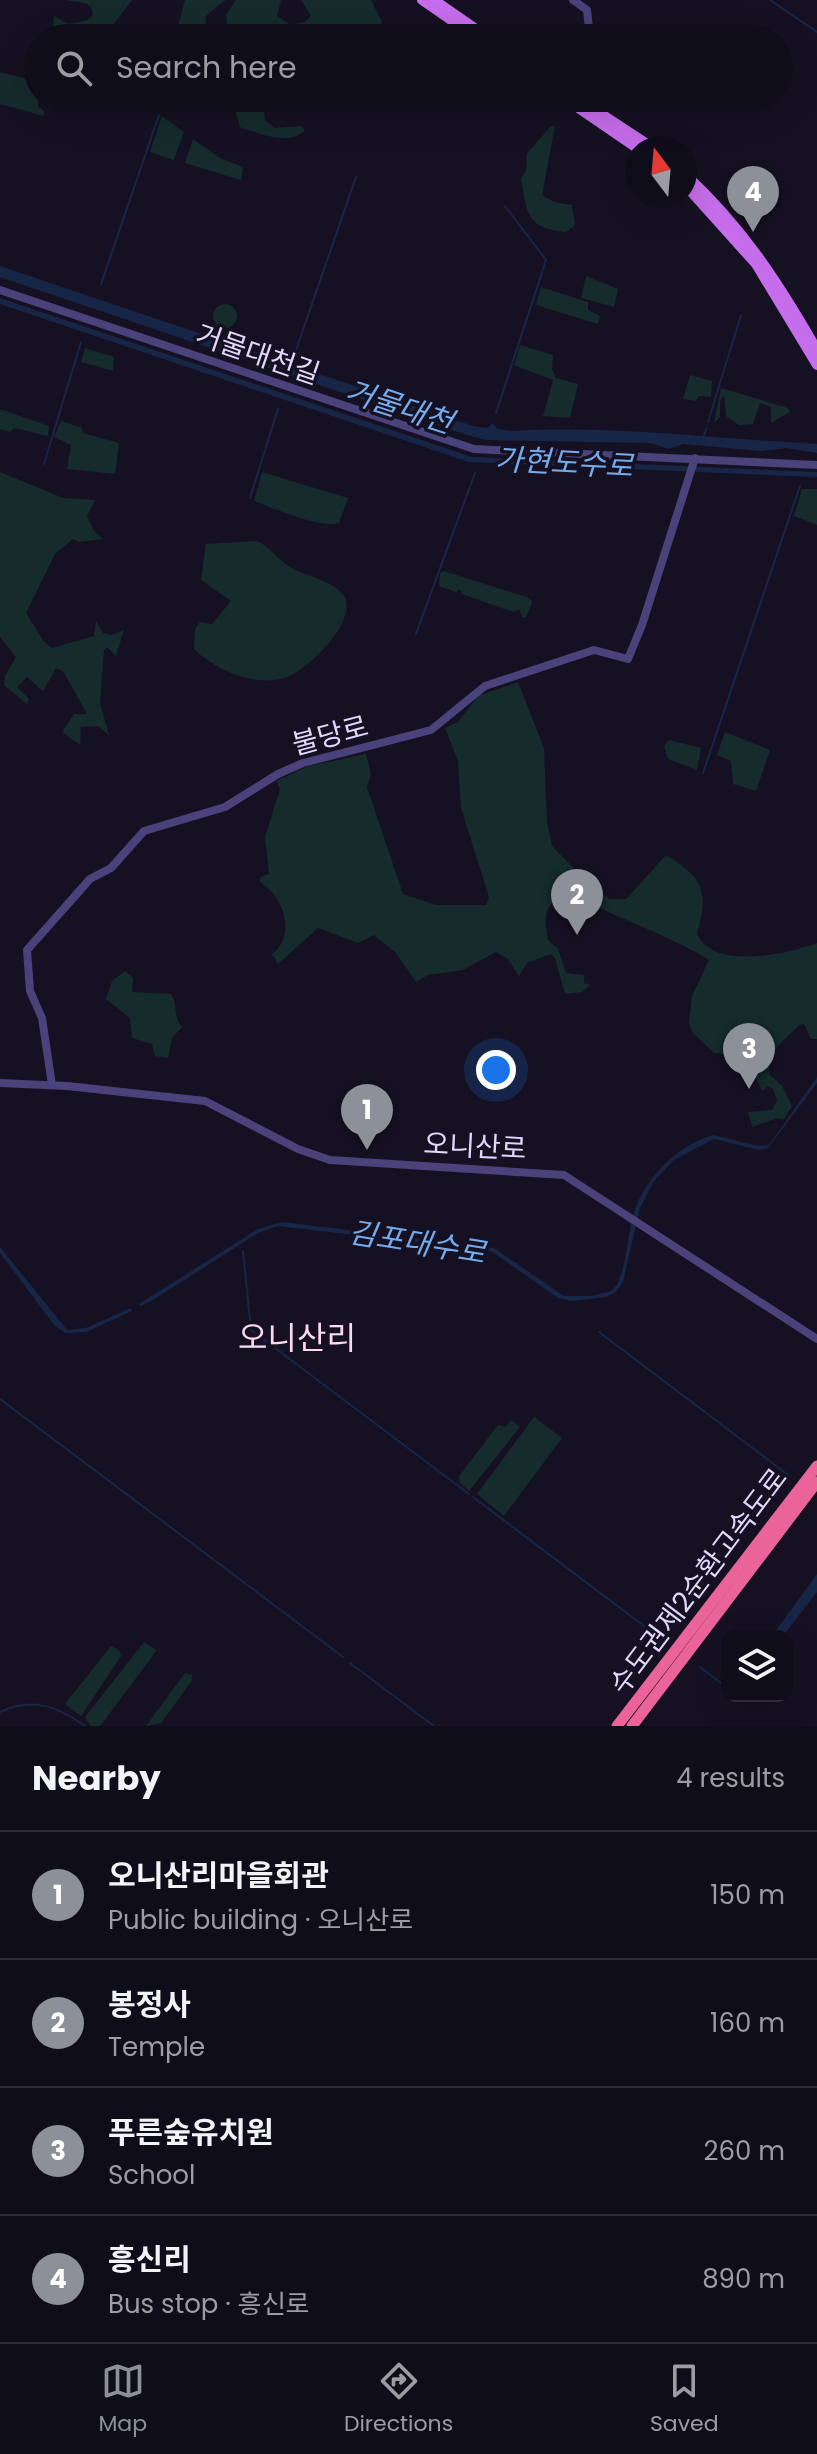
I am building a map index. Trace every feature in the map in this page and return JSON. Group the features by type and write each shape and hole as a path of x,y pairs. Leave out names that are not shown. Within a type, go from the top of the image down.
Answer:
{"highway":[{"name":"수도권제2순환고속도로","path":"617,1726 817,1466"},
{"name":"수도권제2순환고속도로","path":"632,1726 817,1482"}],"main road":[{"path":"422,0 457,24"},
{"path":"434,0 469,24"},
{"path":"584,112 625,140"},
{"path":"601,112 636,136"},
{"path":"697,186 752,243 778,281 817,350"},
{"path":"697,198 756,264 817,365"}],"street":[{"path":"573,0 587,10 588,24"},
{"name":"거물대천길","path":"0,290 474,449 695,458"},
{"path":"695,458 817,465"},
{"name":"불당로","path":"52,1085 42,1018 30,991 27,950 90,879 111,868 144,831 225,807 278,774 303,763 431,730 485,686 594,650 628,659 642,625 695,458"},
{"name":"오니산로","path":"0,1083 52,1085 205,1101 298,1149 330,1160 564,1175 817,1339"}],"green space":[{"path":"66,0 132,0 114,24 69,24 88,20 93,15 87,4"},
{"path":"185,0 225,0 206,16 205,24 179,24"},
{"path":"236,0 281,0 277,16 289,24 227,24 226,15"},
{"path":"301,0 371,0 382,22 296,24 305,22 311,16"},
{"path":"54,16 69,24 53,24"},
{"path":"0,72 24,78 24,111 0,104"},
{"path":"265,112 265,120 275,128 302,126 305,130 291,138 265,135 240,127 236,113"},
{"path":"162,116 184,132 174,160 150,152"},
{"path":"555,126 542,195 554,202 572,205 575,225 566,232 543,227 531,218 521,179 526,170 527,154 550,127"},
{"path":"193,139 220,158 243,167 241,180 185,163"},
{"path":"586,276 618,289 614,307 581,298"},
{"path":"541,287 588,302 588,310 600,316 598,324 536,305"},
{"path":"225,304 234,307 237,316 234,325 225,328 216,325 213,316 216,307"},
{"path":"520,345 553,355 552,369 556,378 578,384 570,418 543,416 553,380 514,365"},
{"path":"85,348 114,357 113,371 81,362"},
{"path":"690,375 712,381 711,397 699,396 696,401 683,399"},
{"path":"721,388 788,408 790,412 771,423 771,407 760,403 753,424 739,425 726,416 724,396 720,401 720,417 714,423"},
{"path":"0,409 49,426 48,436 14,428 10,432 0,429"},
{"path":"61,421 82,428 83,433 119,443 115,474 67,469 71,445 54,437"},
{"path":"0,472 63,498 95,500 87,516 94,531 103,539 79,542 73,539 55,554 26,613 44,642 52,648 94,636 96,621 103,633 111,635 124,630 116,656 107,647 104,650 100,703 109,735 98,726 81,727 80,745 62,732 74,714 87,714 63,671 56,668 43,691 27,677 17,687 29,699 27,704 4,685 5,676 16,657 0,637"},
{"path":"262,472 348,498 339,523 309,521 254,501"},
{"path":"802,489 817,489 817,525 794,516"},
{"path":"257,541 290,567 334,586 344,596 347,606 338,631 317,656 294,674 273,680 236,675 213,664 194,649 195,629 200,622 212,624 231,601 201,580 206,544"},
{"path":"444,571 529,598 532,602 527,616 523,618 519,609 513,612 462,594 460,589 456,592 439,586 440,573"},
{"path":"518,682 544,748 547,822 552,846 597,892 610,899 626,899 666,855 696,879 703,907 697,934 706,945 719,953 771,955 817,943 817,1039 811,1039 804,1024 800,1025 778,1047 770,1061 770,1075 782,1086 792,1106 783,1120 778,1118 752,1127 748,1112 772,1110 777,1101 773,1089 768,1086 762,1091 749,1063 737,1056 714,1053 692,1032 689,1023 692,996 709,960 665,937 580,901 556,901 549,907 546,920 548,940 558,949 566,973 584,975 584,983 590,985 582,992 565,994 555,958 551,954 527,963 519,976 508,959 496,952 463,970 428,975 416,982 395,952 374,935 358,943 318,928 278,964 272,954 280,946 286,927 276,897 260,882 260,877 269,874 265,837 280,789 276,781 309,766 366,754 371,774 367,787 403,894 436,905 486,905 489,897 461,808 458,761 445,728 458,722 478,696"},
{"path":"725,732 770,750 756,791 733,784 731,761 717,755"},
{"path":"669,740 701,748 697,770 668,759 664,746"},
{"path":"125,971 133,978 132,992 171,994 173,998 177,1020 182,1027 172,1038 168,1058 155,1056 152,1044 132,1038 130,1018 106,999 112,981"},
{"path":"534,1417 562,1438 504,1516 477,1494"},
{"path":"511,1420 520,1427 469,1491 460,1483 459,1476 498,1425 506,1427"},
{"path":"144,1642 156,1650 152,1657 100,1726 91,1726 85,1717"},
{"path":"111,1646 119,1650 121,1656 81,1716 65,1704"},
{"path":"185,1673 192,1675 191,1682 161,1723 146,1726"}],"water":[{"name":"거물대천","path":"0,266 473,426 487,428 493,423 497,429 511,431 626,431 817,444 817,453 786,448 761,451 683,444 668,449 651,443 485,440 0,277"},
{"name":"가현도수로","path":"0,298 472,457 817,472 817,477 469,462 0,304"},
{"path":"817,1077 817,1083 768,1148 759,1150 714,1139 674,1160 654,1181 640,1208 623,1282 616,1292 606,1297 572,1301 558,1298 491,1251 278,1226 258,1233 153,1300 141,1306 139,1304 258,1229 282,1222 494,1248 564,1296 592,1296 611,1291 617,1285 622,1270 635,1208 660,1168 685,1148 713,1135 758,1146 769,1145"},
{"path":"0,1247 67,1330 86,1328 131,1308 132,1311 86,1332 66,1333 55,1326 0,1253"},
{"path":"817,1574 817,1592 788,1630 776,1630"}],"waterway":[{"path":"770,0 817,32"},
{"path":"101,284 159,115"},
{"path":"296,350 356,177"},
{"path":"496,413 546,260 505,206"},
{"path":"708,422 741,315"},
{"path":"44,464 81,342"},
{"path":"250,498 278,409"},
{"path":"703,439 706,429"},
{"path":"416,634 475,473"},
{"path":"703,773 800,486"},
{"path":"243,1251 251,1330 469,1494"},
{"path":"599,1332 788,1475"},
{"path":"0,1399 343,1657"},
{"path":"473,1497 664,1641"},
{"path":"350,1663 434,1726"},
{"path":"700,1667 721,1683"},
{"path":"0,1712 23,1705 44,1706 65,1713 85,1726"}],"place":[{"name":"흥신리","path":"753,232"},
{"name":"봉정사","path":"577,935"},
{"name":"푸른숲유치원","path":"749,1089"},
{"name":"오니산리마을회관","path":"367,1150"}],"district":[{"name":"오니산리","path":"297,1338"}],"water label":[{"name":"김포대수로","path":"417,1243"}]}
